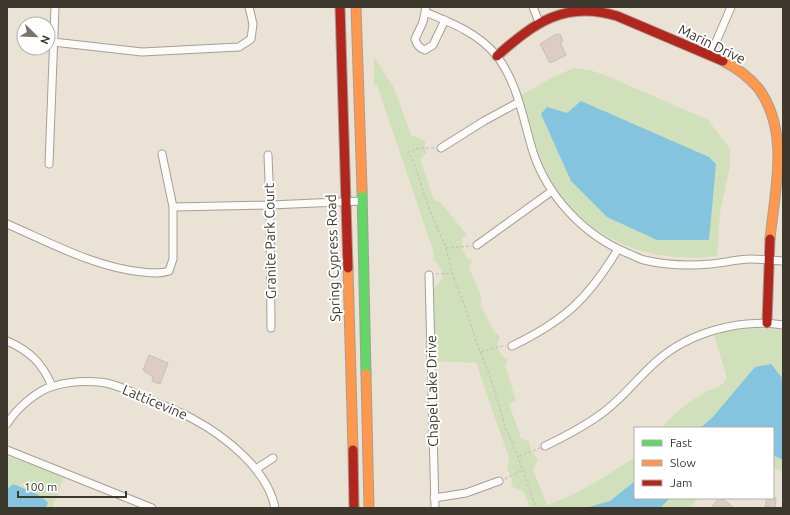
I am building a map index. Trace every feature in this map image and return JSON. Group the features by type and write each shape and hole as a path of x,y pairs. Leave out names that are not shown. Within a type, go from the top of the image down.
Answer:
{"main road":[{"name":"Spring Cypress Road","path":"340,7 354,508"},
{"path":"356,7 367,378 369,508"},
{"name":"Marin Drive","path":"497,56 518,38 555,11 563,13 586,11 609,14 710,56 735,68 756,85 780,119 781,135 782,161 771,225 768,260 767,323"},
{"path":"351,379 367,378"}],"street":[{"path":"56,42 142,52 239,47 251,39 253,24 249,7"},
{"path":"533,7 539,22"},
{"path":"710,56 730,7"},
{"path":"445,20 433,45 425,50 417,45 416,39 424,22 425,10 445,20 469,32 497,56 509,75 519,102 534,153 552,191 574,217 600,238 618,249 643,260 671,264 710,264 750,259 783,261"},
{"path":"49,164 53,56"},
{"path":"441,148 484,121 519,102"},
{"path":"7,224 101,264 138,272 161,274 169,271 173,259 173,207 162,154"},
{"name":"Granite Park Court","path":"268,154 271,328"},
{"path":"477,245 552,191"},
{"path":"173,207 362,201"},
{"path":"512,346 540,331 569,311 592,287 618,249"},
{"name":"Chapel Lake Drive","path":"429,274 435,508"},
{"path":"545,446 586,425 606,411 626,393 658,359 684,344 706,333 728,327 767,323 783,325"},
{"path":"7,341 29,353 39,362 52,386"},
{"name":"Latticevine","path":"7,424 23,405 35,395 52,386 85,381 101,382 118,386 208,427 243,456 256,469 273,498 276,508"},
{"path":"7,450 152,508"},
{"path":"256,469 273,458"},
{"path":"434,498 466,493 499,481"}],"path":[{"path":"441,148 420,148 408,152 415,166 428,206 446,248 452,273 480,353 490,376 506,428 518,456 536,508"},
{"path":"446,248 477,245"},
{"path":"429,274 452,273"},
{"path":"480,353 498,347 512,346"},
{"path":"518,456 545,446"},
{"path":"499,481 523,470"}],"green space":[{"path":"374,57 394,88 411,135 425,141 427,153 420,159 434,200 441,203 467,235 462,239 462,250 468,259 472,260 469,268 482,299 480,304 493,330 500,336 497,345 501,355 508,359 505,365 516,401 509,404 521,438 530,442 531,451 538,459 533,470 547,505 582,490 634,458 634,499 697,499 691,508 530,508 524,492 511,486 512,477 507,470 509,458 476,363 435,361 433,292 441,281 443,275 439,266 433,260 434,253 377,85 374,85"},
{"path":"574,68 590,70 607,76 708,120 730,149 730,166 720,213 717,256 690,258 664,256 639,250 616,241 594,228 575,212 559,192 541,159 521,95 555,76"},
{"path":"754,328 783,330 783,472 774,468 774,427 662,427 687,404 704,393 723,384 727,378 714,335 728,331"},
{"path":"7,456 64,477 52,508 7,508"}],"water":[{"path":"581,101 709,157 716,164 709,240 657,240 607,217 571,181 541,114 547,107 567,113"},
{"path":"771,364 783,379 783,460 774,456 774,427 701,427 712,418 755,367"},
{"path":"634,482 634,499 669,499 660,508 586,508 610,501"},
{"path":"13,484 37,494 48,502 46,508 7,508 7,489"}],"building":[{"path":"556,34 560,34 563,41 560,42 566,55 550,63 540,44"},
{"path":"149,355 168,363 160,384 152,381 153,377 143,370"},
{"path":"776,498 775,508 765,506 767,499"},
{"path":"718,499 723,499 734,508 711,508"}],"traffic: fast":[{"path":"362,189 366,374"}],"traffic: slow":[{"path":"356,7 362,189"},
{"path":"723,61 742,73 759,89 769,106 774,124 778,161 770,239"},
{"path":"348,268 353,450"},
{"path":"366,374 369,508"}],"traffic: jam":[{"path":"340,7 348,268"},
{"path":"497,56 524,34 551,18 566,13 582,11 598,12 617,16 723,61"},
{"path":"767,323 770,239"},
{"path":"353,450 354,508"}]}
